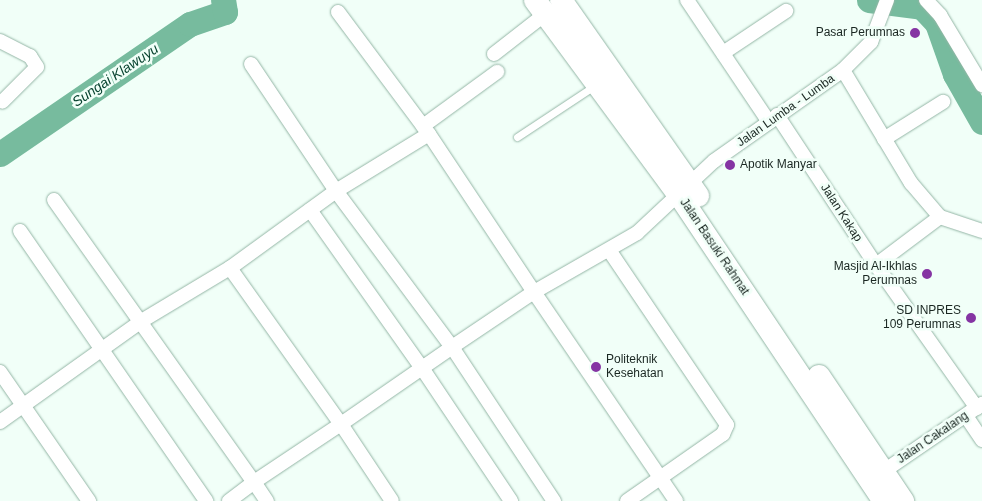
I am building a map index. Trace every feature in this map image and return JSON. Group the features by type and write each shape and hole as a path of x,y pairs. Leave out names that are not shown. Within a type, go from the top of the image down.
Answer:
{"highway":[{"name":"Jalan Basuki Rahmat","path":"547,5 597,85 685,190"},
{"name":"Jalan Basuki Rahmat","path":"547,5 685,190 815,384 884,501"},
{"name":"Jalan Basuki Rahmat","path":"815,384 884,471 903,501"}],"street":[{"name":"Jalan Kakap","path":"687,0 876,265 975,409 982,440"},
{"name":"Jalan Lumba - Lumba","path":"229,501 254,482 534,292 637,233 714,161 843,70 867,47 876,32 887,0"},
{"path":"926,0 940,16 981,81"},
{"path":"494,54 547,5"},
{"path":"723,53 786,11"},
{"path":"338,12 426,130 676,501"},
{"path":"0,41 30,56 37,67 2,102"},
{"path":"251,64 336,191 452,348 554,501"},
{"path":"843,70 884,140 926,205 940,218 982,231"},
{"path":"0,422 140,322 230,268 336,191 426,130 497,72"},
{"path":"884,140 943,102"},
{"path":"54,200 267,501"},
{"path":"310,210 422,368 511,501"},
{"path":"876,265 940,218"},
{"path":"20,231 206,501"},
{"path":"609,250 727,425 725,432 626,501"},
{"path":"230,268 341,424 392,501"},
{"path":"0,372 89,501"},
{"name":"Jalan Cakalang","path":"884,471 975,409"}],"lane":[{"path":"517,137 597,85"}],"waterway":[{"name":"Sungai Klawuyu","path":"0,154 190,24 225,12 223,0"},
{"name":"Sungai Klawuyu","path":"869,0 922,7 937,23 955,74 982,122"}],"place":[{"name":"Pasar Perumnas","path":"915,33"},
{"name":"Apotik Manyar","path":"730,165"},
{"name":"Masjid Al-Ikhlas Perumnas","path":"927,274"},
{"name":"SD INPRES 109 Perumnas","path":"971,318"},
{"name":"Politeknik Kesehatan","path":"596,367"}]}
